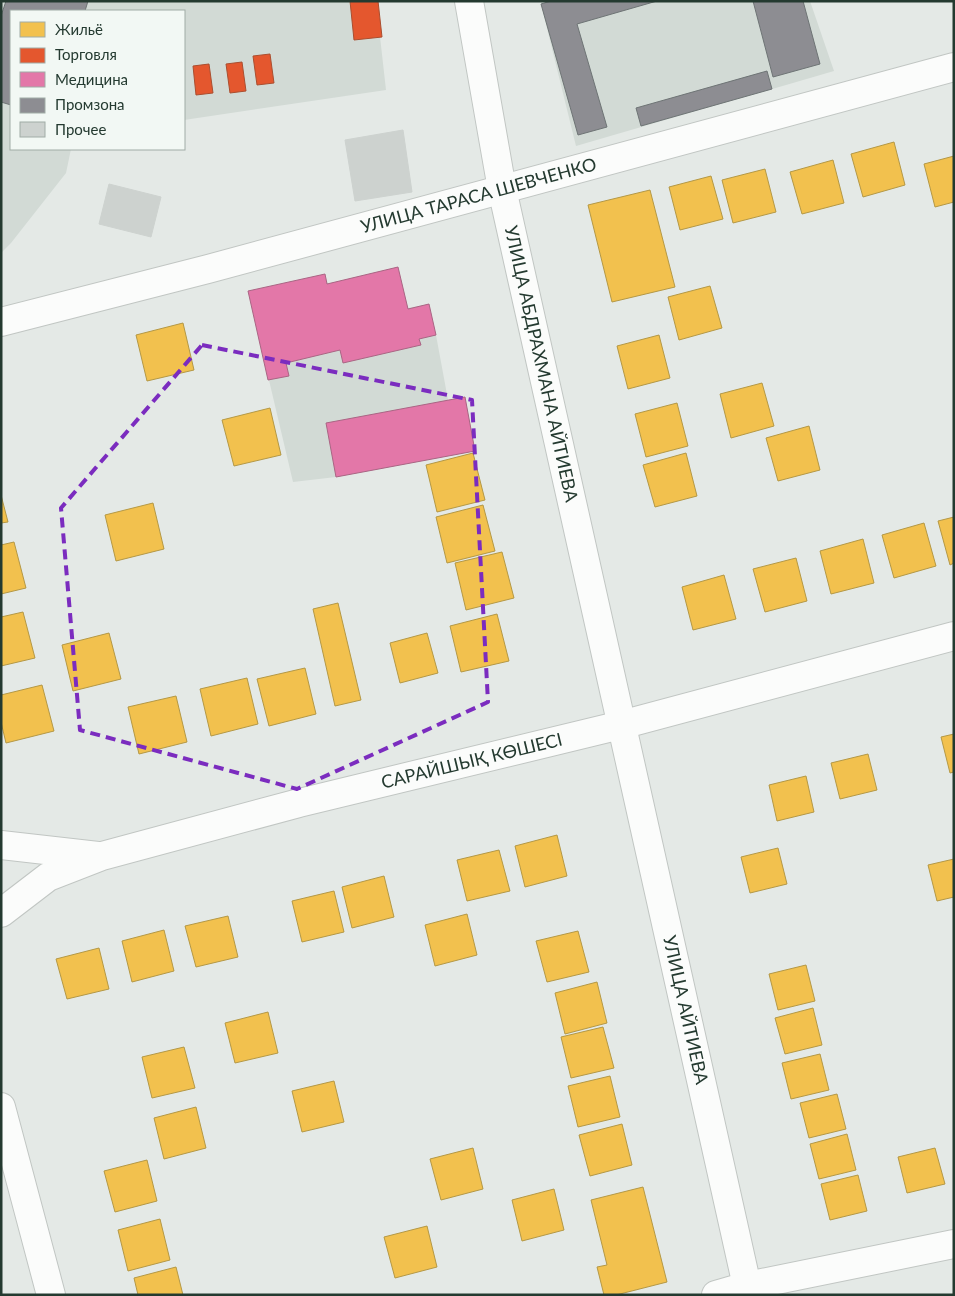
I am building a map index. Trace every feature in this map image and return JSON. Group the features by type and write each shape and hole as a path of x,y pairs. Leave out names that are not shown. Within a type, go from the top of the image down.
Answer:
{"street":[{"name":"УЛИЦА АБДРАХМАНА АЙТИЕВА","path":"469,1 502,189 621,725"},
{"name":"УЛИЦА ТАРАСА ШЕВЧЕНКО","path":"1,322 208,269 954,67"},
{"name":"САРАЙШЫҚ КӨШЕСІ","path":"1,913 48,877 102,856 299,804 621,725 954,636"},
{"name":"УЛИЦА АЙТИЕВА","path":"621,725 748,1291"},
{"path":"1,845 102,856"},
{"path":"1,1107 51,1295"},
{"path":"716,1295 748,1291 954,1244"}],"highlighted area":[{"path":"202,345 472,400 488,702 297,789 80,730 61,508"}],"shaded area":[{"path":"1,1 376,1 386,90 185,120 185,10 10,10 10,150 71,150 66,173 1,253"},
{"path":"551,1 810,1 834,71 576,146 541,4"},
{"path":"398,267 408,308 429,304 448,400 465,397 475,451 336,477 293,482 248,291 325,274 328,284"}],"building: Жильё":[{"path":"894,142 905,185 863,197 851,154"},
{"path":"954,156 954,202 935,207 924,164"},
{"path":"833,160 844,203 802,214 790,172"},
{"path":"765,169 776,212 733,223 722,180"},
{"path":"711,176 723,219 680,230 669,187"},
{"path":"650,190 675,287 612,302 588,205"},
{"path":"710,286 722,328 679,340 668,297"},
{"path":"183,323 194,370 147,381 136,335"},
{"path":"659,335 670,378 628,389 617,346"},
{"path":"762,383 774,426 731,438 720,394"},
{"path":"677,403 688,446 646,457 635,414"},
{"path":"270,408 281,455 234,466 222,420"},
{"path":"809,426 820,470 778,481 766,438"},
{"path":"473,453 485,500 437,512 426,465"},
{"path":"686,453 697,496 655,507 643,465"},
{"path":"1,495 8,522 1,523"},
{"path":"153,503 164,549 116,561 105,515"},
{"path":"483,505 495,551 447,563 436,517"},
{"path":"954,517 954,563 950,565 938,521"},
{"path":"924,523 936,566 894,578 882,535"},
{"path":"863,539 874,583 831,594 820,551"},
{"path":"14,542 26,588 1,594 1,545"},
{"path":"502,552 514,598 466,610 455,563"},
{"path":"796,558 807,601 765,612 753,569"},
{"path":"724,575 736,619 693,630 682,587"},
{"path":"338,603 361,700 335,706 313,609"},
{"path":"23,612 35,658 1,666 1,617"},
{"path":"497,614 509,661 461,672 450,626"},
{"path":"109,633 121,679 73,691 62,645"},
{"path":"427,633 438,673 400,683 390,643"},
{"path":"305,668 316,714 269,726 257,679"},
{"path":"247,678 258,724 211,736 200,689"},
{"path":"42,685 54,731 6,743 1,722 1,695"},
{"path":"176,696 187,742 139,754 128,707"},
{"path":"954,734 954,772 950,773 941,737"},
{"path":"868,754 877,790 840,799 831,763"},
{"path":"806,776 814,812 777,821 769,785"},
{"path":"557,835 567,876 525,887 515,846"},
{"path":"778,848 787,884 750,893 741,857"},
{"path":"499,850 510,891 467,901 457,860"},
{"path":"954,859 954,897 937,901 928,865"},
{"path":"384,876 394,917 352,928 342,887"},
{"path":"334,891 344,932 302,942 292,901"},
{"path":"467,914 477,955 435,966 425,925"},
{"path":"228,916 238,957 196,967 185,926"},
{"path":"164,930 174,971 132,982 122,941"},
{"path":"578,931 589,972 547,982 536,941"},
{"path":"99,948 109,989 67,999 56,959"},
{"path":"806,965 815,1001 778,1010 769,974"},
{"path":"597,982 607,1023 565,1034 555,993"},
{"path":"813,1008 822,1045 785,1054 775,1018"},
{"path":"268,1012 278,1053 235,1063 225,1023"},
{"path":"603,1027 614,1068 571,1078 561,1037"},
{"path":"184,1047 195,1088 152,1098 142,1057"},
{"path":"820,1054 829,1090 791,1099 782,1063"},
{"path":"610,1076 620,1117 578,1127 568,1086"},
{"path":"334,1081 344,1122 302,1132 292,1091"},
{"path":"837,1094 846,1129 809,1138 800,1103"},
{"path":"196,1107 206,1148 164,1159 154,1118"},
{"path":"622,1124 632,1165 590,1176 579,1135"},
{"path":"847,1134 856,1170 819,1179 810,1144"},
{"path":"473,1148 483,1189 441,1200 430,1159"},
{"path":"935,1148 945,1184 907,1193 898,1157"},
{"path":"147,1160 157,1201 115,1212 104,1171"},
{"path":"858,1175 867,1211 830,1220 821,1184"},
{"path":"643,1187 667,1282 616,1295 604,1295 597,1267 607,1265 591,1200"},
{"path":"554,1189 564,1230 522,1241 512,1200"},
{"path":"160,1219 170,1260 128,1271 118,1230"},
{"path":"427,1226 437,1267 395,1278 384,1237"},
{"path":"176,1267 183,1295 138,1295 134,1278"}],"building: Торговля":[{"path":"350,1 378,1 382,37 354,40"},
{"path":"270,54 274,83 257,85 253,56"},
{"path":"242,62 246,91 230,93 226,64"},
{"path":"209,64 213,93 196,95 193,66"}],"building: Медицина":[{"path":"398,267 408,309 429,304 436,335 419,339 421,345 343,363 340,350 286,363 289,376 268,380 248,291 325,274 327,284"},
{"path":"465,397 475,451 336,477 326,423"}],"building: Промзона":[{"path":"6,1 88,1 85,10 10,10 10,105 1,102 1,16"},
{"path":"551,1 657,1 577,24 607,127 578,135 541,4"},
{"path":"753,1 803,1 820,64 773,77"},
{"path":"767,71 772,89 641,126 636,108"}],"building: Прочее":[{"path":"403,130 412,192 355,201 345,140"},
{"path":"109,184 161,197 151,237 99,224"}]}
